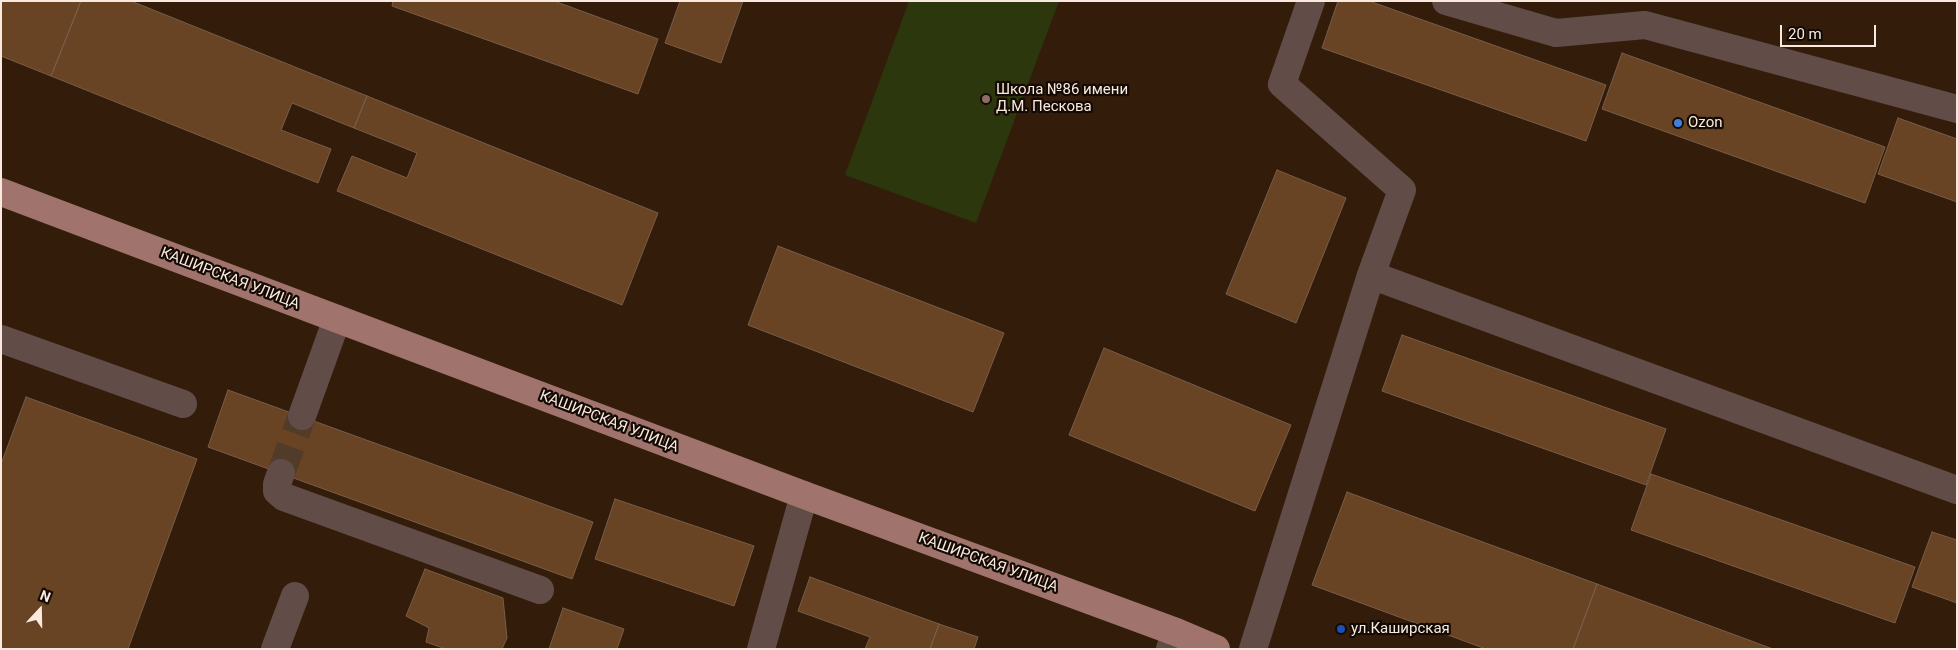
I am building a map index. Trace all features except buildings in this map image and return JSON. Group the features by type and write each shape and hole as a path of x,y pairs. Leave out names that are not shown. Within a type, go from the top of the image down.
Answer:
{"main road":[{"name":"КАШИРСКАЯ УЛИЦА","path":"1,192 804,495 1173,640 1216,649"}],"lane":[{"path":"1253,649 1371,274 1402,190 1282,84 1311,1"},
{"path":"1446,1 1556,33 1644,24 1957,109"},
{"path":"1371,274 1957,490"},
{"path":"302,416 337,319"},
{"path":"1,339 183,404"},
{"path":"281,473 277,484 277,491 284,497 540,590"},
{"path":"761,649 804,495"},
{"path":"275,649 294,596"}],"green space":[{"path":"909,1 1059,1 976,223 845,175"}],"tunnel":[{"path":"281,473 302,416"}],"place":[{"name":"Школа №86 имени Д.М. Пескова","path":"986,99"},
{"name":"Ozon","path":"1678,123"},
{"name":"ул.Каширская","path":"1341,629"}]}
